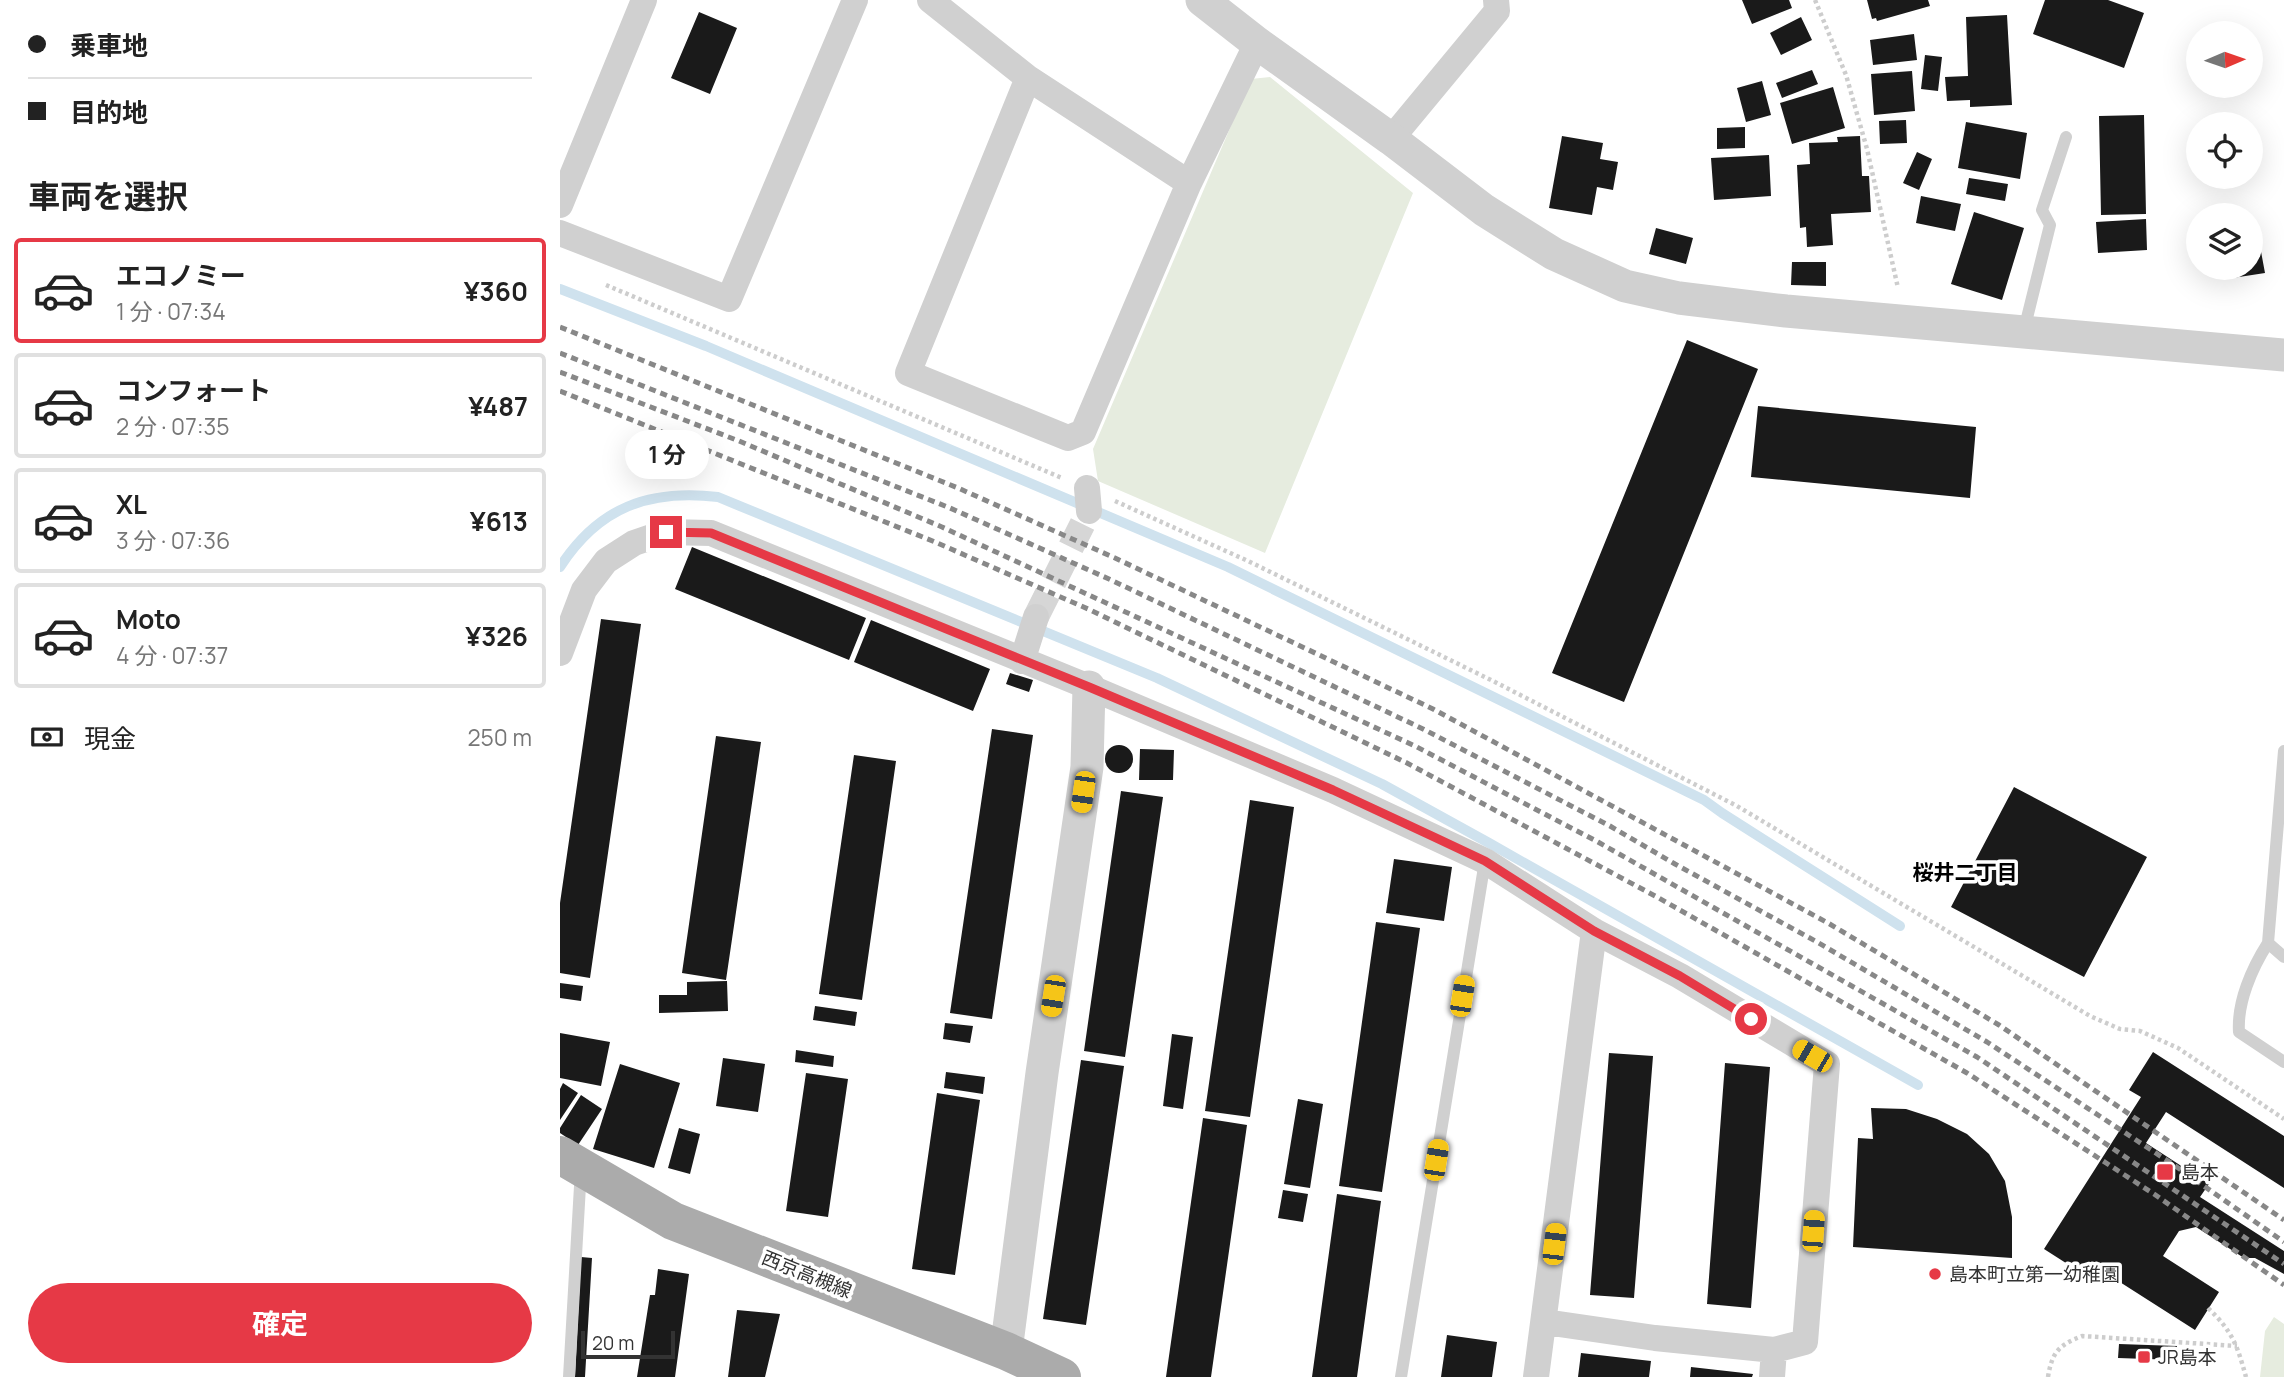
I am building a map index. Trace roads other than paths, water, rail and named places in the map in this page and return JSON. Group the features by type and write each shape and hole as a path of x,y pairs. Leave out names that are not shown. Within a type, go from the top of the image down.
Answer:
{"main road":[{"name":"西京高槻線","path":"572,1161 673,1220 1031,1367"}],"street":[{"path":"560,205 644,0"},
{"path":"560,233 729,299 855,0"},
{"path":"930,0 1028,78 1189,183"},
{"path":"1202,0 1391,139 1483,211 1554,254 1625,286 1705,301 2284,355"},
{"path":"1391,139 1497,11 1496,0"},
{"path":"1028,78 908,373 1069,438 1083,432 1189,183 1257,43"},
{"path":"560,653 584,590 606,561 634,543 666,532 711,533 1333,790 1485,861 1594,931 1680,976 1826,1064 1805,1342 1774,1350 1656,1338 1545,1322"},
{"path":"1022,661 1036,617"},
{"path":"1031,1367 1042,1073 1087,766 1089,687"},
{"path":"1536,1377 1594,931"},
{"path":"1772,1377 1774,1350"}],"lane":[{"path":"2024,331 2050,225 2042,210 2066,137"},
{"path":"2284,751 2268,943 2256,961 2238,1017 2239,1032 2284,1062"},
{"path":"1401,1377 1485,861"},
{"path":"2268,943 2284,957"},
{"path":"569,1377 580,1186 572,1161"}],"waterway":[{"path":"560,289 706,346 1228,567 1704,800 1900,926"},
{"path":"560,567 591,530 628,506 670,496 718,497 1157,678 1382,784 1918,1085"}],"tunnel":[{"path":"1036,617 1089,511"}],"railway":[{"path":"560,327 958,488 1115,558 1433,709 1828,923 1999,1025 2284,1220"},
{"path":"560,353 950,508 1109,579 1423,729 1610,826 1817,942 1987,1042 2171,1163 2284,1242"},
{"path":"560,372 739,441 942,527 1415,746 1598,842 1977,1057 2284,1264"},
{"path":"560,391 935,542 1088,609 1407,763 1657,897 1967,1073 2154,1194 2284,1285"}],"place":[{"name":"島本","path":"2165,1172"},
{"name":"島本町立第一幼稚園","path":"1935,1274"},
{"name":"JR島本","path":"2144,1357"}],"district":[{"name":"桜井二丁目","path":"1965,873"}]}
